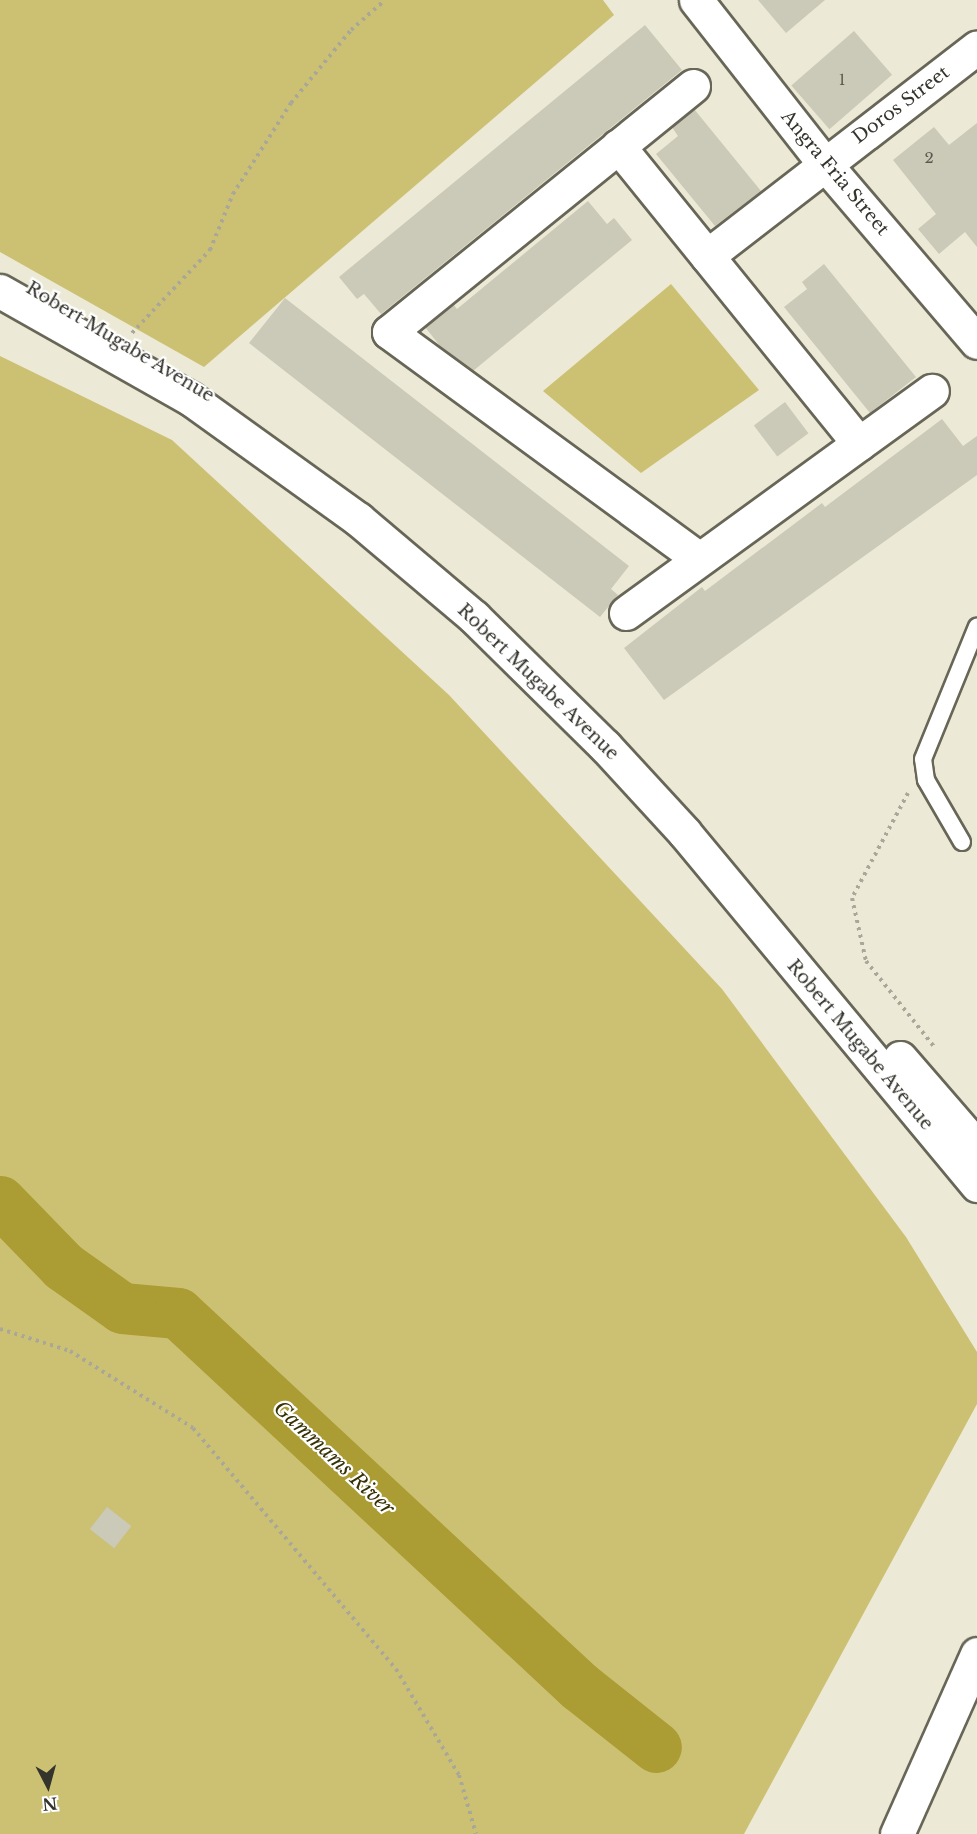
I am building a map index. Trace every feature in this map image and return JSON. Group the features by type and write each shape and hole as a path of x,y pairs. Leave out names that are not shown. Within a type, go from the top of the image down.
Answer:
{"main road":[{"name":"Angra Fria Street","path":"696,0 824,163 977,342"},
{"name":"Doros Street","path":"707,256 824,163 977,47"},
{"path":"693,86 389,333 699,559"},
{"path":"618,146 859,444"},
{"name":"Robert Mugabe Avenue","path":"0,272 186,377 368,506 570,687 667,790 977,1147"},
{"name":"Robert Mugabe Avenue","path":"0,291 191,399 358,519 474,617 605,746 684,832 977,1185"},
{"path":"626,613 932,391"},
{"path":"897,1834 977,1654"}],"lane":[{"path":"962,842 926,780 923,759 977,627"}],"path":[{"path":"125,341 210,250 233,194 291,103 351,30 385,0"},
{"path":"923,759 852,898 866,961 940,1054"},
{"path":"0,1329 70,1351 193,1428 396,1669 459,1775 476,1834"}],"shaded area":[{"path":"0,0 603,0 614,15 204,367 0,252"},
{"path":"671,284 759,390 641,473 543,391"},
{"path":"0,356 172,440 449,695 722,989 906,1237 977,1352 977,1404 744,1834 0,1834"}],"building":[{"path":"758,0 825,0 786,33"},
{"path":"645,25 682,70 381,314 364,294 357,299 339,277"},
{"path":"854,31 892,75 829,129 791,85"},
{"path":"694,109 761,191 715,226 656,154 678,136 672,127"},
{"path":"977,123 977,247 965,232 939,254 918,229 936,214 893,160 934,127 949,145"},
{"path":"588,201 607,224 614,218 632,240 473,371 440,346 425,327 453,304 457,309"},
{"path":"824,264 916,377 870,413 784,307 807,289 802,282"},
{"path":"285,298 629,566 611,589 618,595 600,617 249,343"},
{"path":"785,402 808,433 777,457 754,425"},
{"path":"942,419 963,446 977,436 977,475 664,700 624,648 702,587 705,591 822,503 825,507"},
{"path":"107,1507 131,1526 114,1548 90,1529"}],"waterway":[{"name":"Gammams River","path":"0,1201 63,1266 122,1308 178,1313 579,1686 656,1747"}]}
